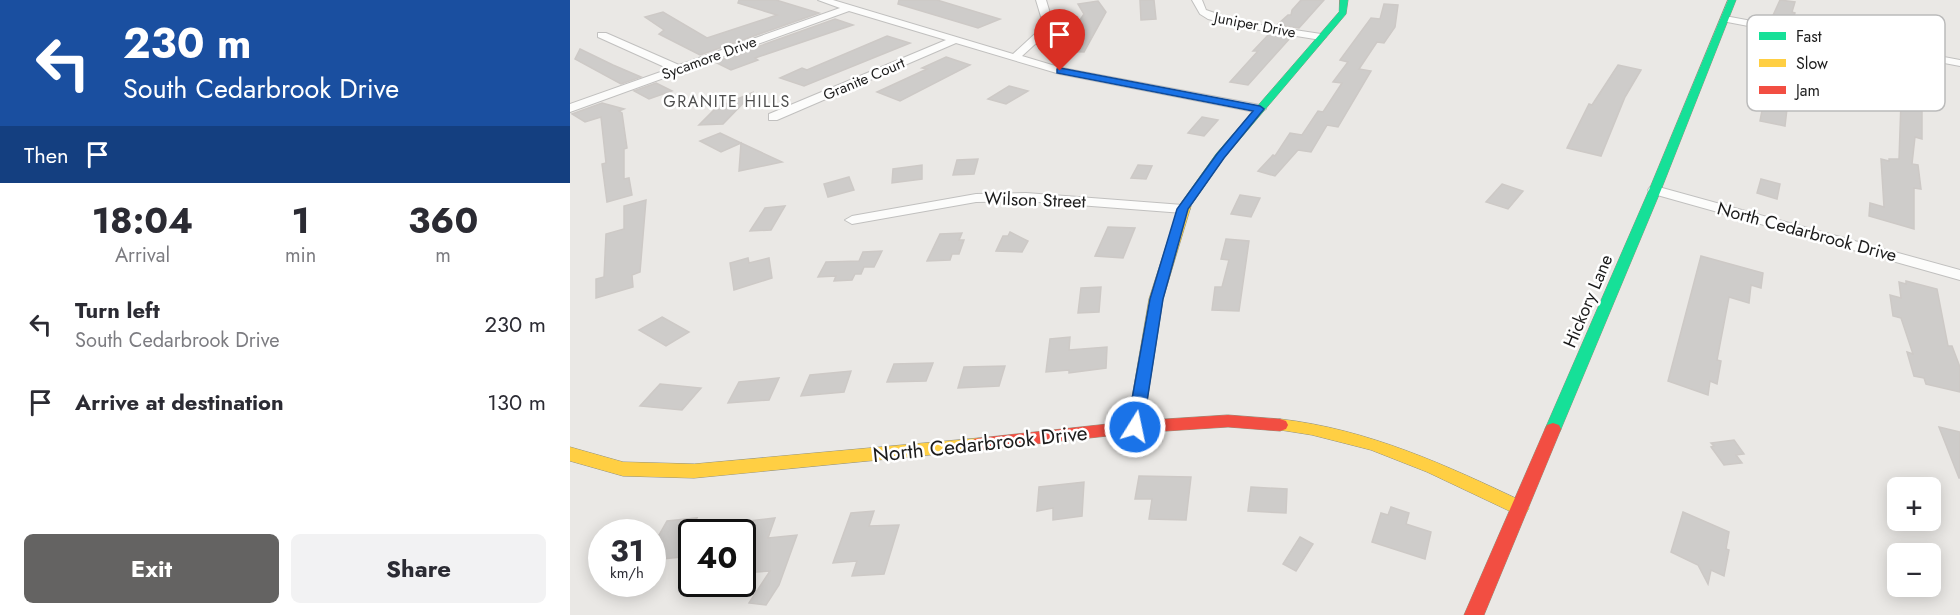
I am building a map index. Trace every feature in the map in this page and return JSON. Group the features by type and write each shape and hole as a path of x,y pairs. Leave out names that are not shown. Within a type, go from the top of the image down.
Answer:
{"street":[{"path":"824,0 1014,58 1096,80 1260,109"},
{"path":"1014,58 1041,33 1047,20 1041,0"},
{"name":"Juniper Drive","path":"1197,0 1200,9 1209,16 1321,37"},
{"path":"1135,427 1156,299 1183,209 1221,156 1343,12 1344,0"},
{"name":"Hickory Lane","path":"1474,615 1655,190 1732,0"},
{"name":"Sycamore Drive","path":"570,108 848,8"},
{"path":"1725,19 1747,23"},
{"path":"602,35 678,69"},
{"name":"Granite Court","path":"773,117 955,40"},
{"path":"1945,60 1960,63"},
{"name":"North Cedarbrook Drive","path":"1655,190 1960,275"},
{"name":"Wilson Street","path":"852,220 976,198 1026,197 1183,209"},
{"name":"North Cedarbrook Drive","path":"570,454 623,469 694,471 850,458 1135,427 1228,421 1298,426 1368,441 1441,471 1520,508"}],"building":[{"path":"739,0 776,0 819,13 700,55 659,34 664,30 645,17 663,12 707,38 777,15 738,3"},
{"path":"899,0 937,0 1000,19 978,28 898,4"},
{"path":"1140,0 1154,0 1156,19 1141,20"},
{"path":"1301,0 1324,0 1299,28 1277,25 1291,15 1292,10"},
{"path":"1780,0 1795,2 1792,12 1795,13 1794,15 1773,15"},
{"path":"1098,1 1106,12 1084,52 1059,51 1084,14 1078,4"},
{"path":"1384,4 1398,5 1395,27 1384,43 1377,42 1359,69 1371,71 1338,127 1327,125 1311,152 1298,150 1275,176 1258,171 1273,155 1275,156 1290,133 1302,135 1318,111 1323,112 1342,83 1333,82 1348,62 1340,60 1371,18 1380,19"},
{"path":"835,19 853,25 755,58 758,60 731,70 715,62"},
{"path":"1269,34 1291,37 1248,85 1230,82 1258,51 1253,51"},
{"path":"887,36 910,43 804,86 780,78 802,68 807,70"},
{"path":"580,49 641,77 621,84 575,59"},
{"path":"946,57 970,65 900,101 877,92 927,69 922,68"},
{"path":"1618,65 1641,70 1625,97 1601,156 1567,148 1589,104 1592,105"},
{"path":"656,83 672,91 649,99 634,91"},
{"path":"1009,86 1028,91 1006,104 988,99"},
{"path":"754,92 723,124 699,125 716,108"},
{"path":"602,103 624,109 619,111 622,113 627,148 624,149 624,179 629,178 632,195 607,202 602,164 606,163 601,117 585,122 572,114"},
{"path":"1762,111 1787,111 1785,126 1760,121"},
{"path":"1901,111 1922,111 1922,139 1915,137 1912,164 1918,165 1921,189 1914,188 1914,229 1869,216 1870,203 1884,207 1881,159 1889,161 1889,159 1899,159"},
{"path":"1202,117 1218,120 1204,136 1188,133"},
{"path":"720,133 741,143 721,152 700,141"},
{"path":"741,143 782,162 739,171"},
{"path":"978,159 974,174 953,175 957,160"},
{"path":"922,165 922,179 892,183 893,169"},
{"path":"1138,165 1152,166 1146,179 1131,178"},
{"path":"849,177 854,190 828,197 824,184"},
{"path":"1761,179 1780,184 1777,199 1757,193"},
{"path":"1502,184 1523,191 1508,209 1486,202"},
{"path":"1240,195 1260,198 1251,217 1231,214"},
{"path":"646,200 640,272 632,275 633,287 596,298 596,279 604,277 606,234 624,229 624,206"},
{"path":"785,206 771,230 750,231 765,208"},
{"path":"1108,227 1135,228 1123,258 1095,256"},
{"path":"1010,232 1028,241 1022,252 996,251 1003,236 1008,236"},
{"path":"962,233 959,240 964,240 959,254 952,254 950,260 927,261 940,234"},
{"path":"1226,239 1249,241 1239,311 1212,310 1215,287 1222,287 1229,260 1221,259"},
{"path":"882,251 874,267 864,267 861,274 855,274 852,280 834,281 836,276 818,277 826,262 859,261 863,252"},
{"path":"1701,256 1763,273 1761,288 1751,285 1749,303 1729,297 1717,360 1721,361 1717,384 1710,381 1708,395 1668,381"},
{"path":"748,258 749,263 769,258 772,278 734,290 730,263"},
{"path":"1906,281 1937,289 1948,346 1952,346 1960,367 1960,392 1926,384 1924,378 1914,376 1907,352 1913,354 1901,318 1893,316 1890,295 1901,298 1899,282 1906,284"},
{"path":"1101,287 1099,312 1078,313 1081,288"},
{"path":"662,317 689,332 666,346 639,330"},
{"path":"1070,337 1069,350 1107,347 1106,368 1069,373 1069,370 1046,372 1050,339"},
{"path":"933,363 926,381 887,382 894,364"},
{"path":"1005,366 999,386 958,388 964,367"},
{"path":"851,371 844,392 801,396 810,375"},
{"path":"779,378 769,400 728,403 739,382"},
{"path":"660,384 701,388 682,410 640,406"},
{"path":"1939,427 1960,432 1960,478 1959,478"},
{"path":"1734,440 1744,454 1736,455 1742,463 1724,465 1711,447 1714,446 1711,443"},
{"path":"1139,476 1191,477 1186,520 1149,519 1152,499 1135,499"},
{"path":"1084,482 1082,516 1053,520 1053,508 1037,511 1039,487"},
{"path":"1251,487 1287,489 1286,513 1248,511"},
{"path":"1391,507 1409,513 1406,524 1431,532 1425,559 1372,542 1381,513 1388,515"},
{"path":"874,511 869,526 899,525 884,574 852,576 857,561 833,563 851,513"},
{"path":"1683,512 1729,532 1726,549 1729,550 1724,576 1711,570 1708,584 1698,565 1671,552"},
{"path":"775,518 768,538 797,535 779,585 766,605 749,603 753,597 756,597 756,592 770,571 756,572 756,520"},
{"path":"678,520 678,557 666,559 667,521"},
{"path":"1300,537 1313,544 1296,571 1283,564"}],"traffic: fast":[{"path":"1185,206 1220,156 1343,12 1344,0"},
{"path":"1553,429 1655,190 1732,0"}],"traffic: slow":[{"path":"1135,427 1156,299 1185,206"},
{"path":"1280,425 1343,435 1373,444 1433,468 1520,508"},
{"path":"570,454 623,469 694,471 980,444"}],"traffic: jam":[{"path":"980,444 1135,427 1228,421 1280,425"},
{"path":"1474,615 1553,429"}],"district":[{"name":"GRANITE HILLS","path":"727,101"}],"route":[{"path":"1060,71 1096,80 1260,109 1221,156 1183,209 1156,299 1135,427"}]}
